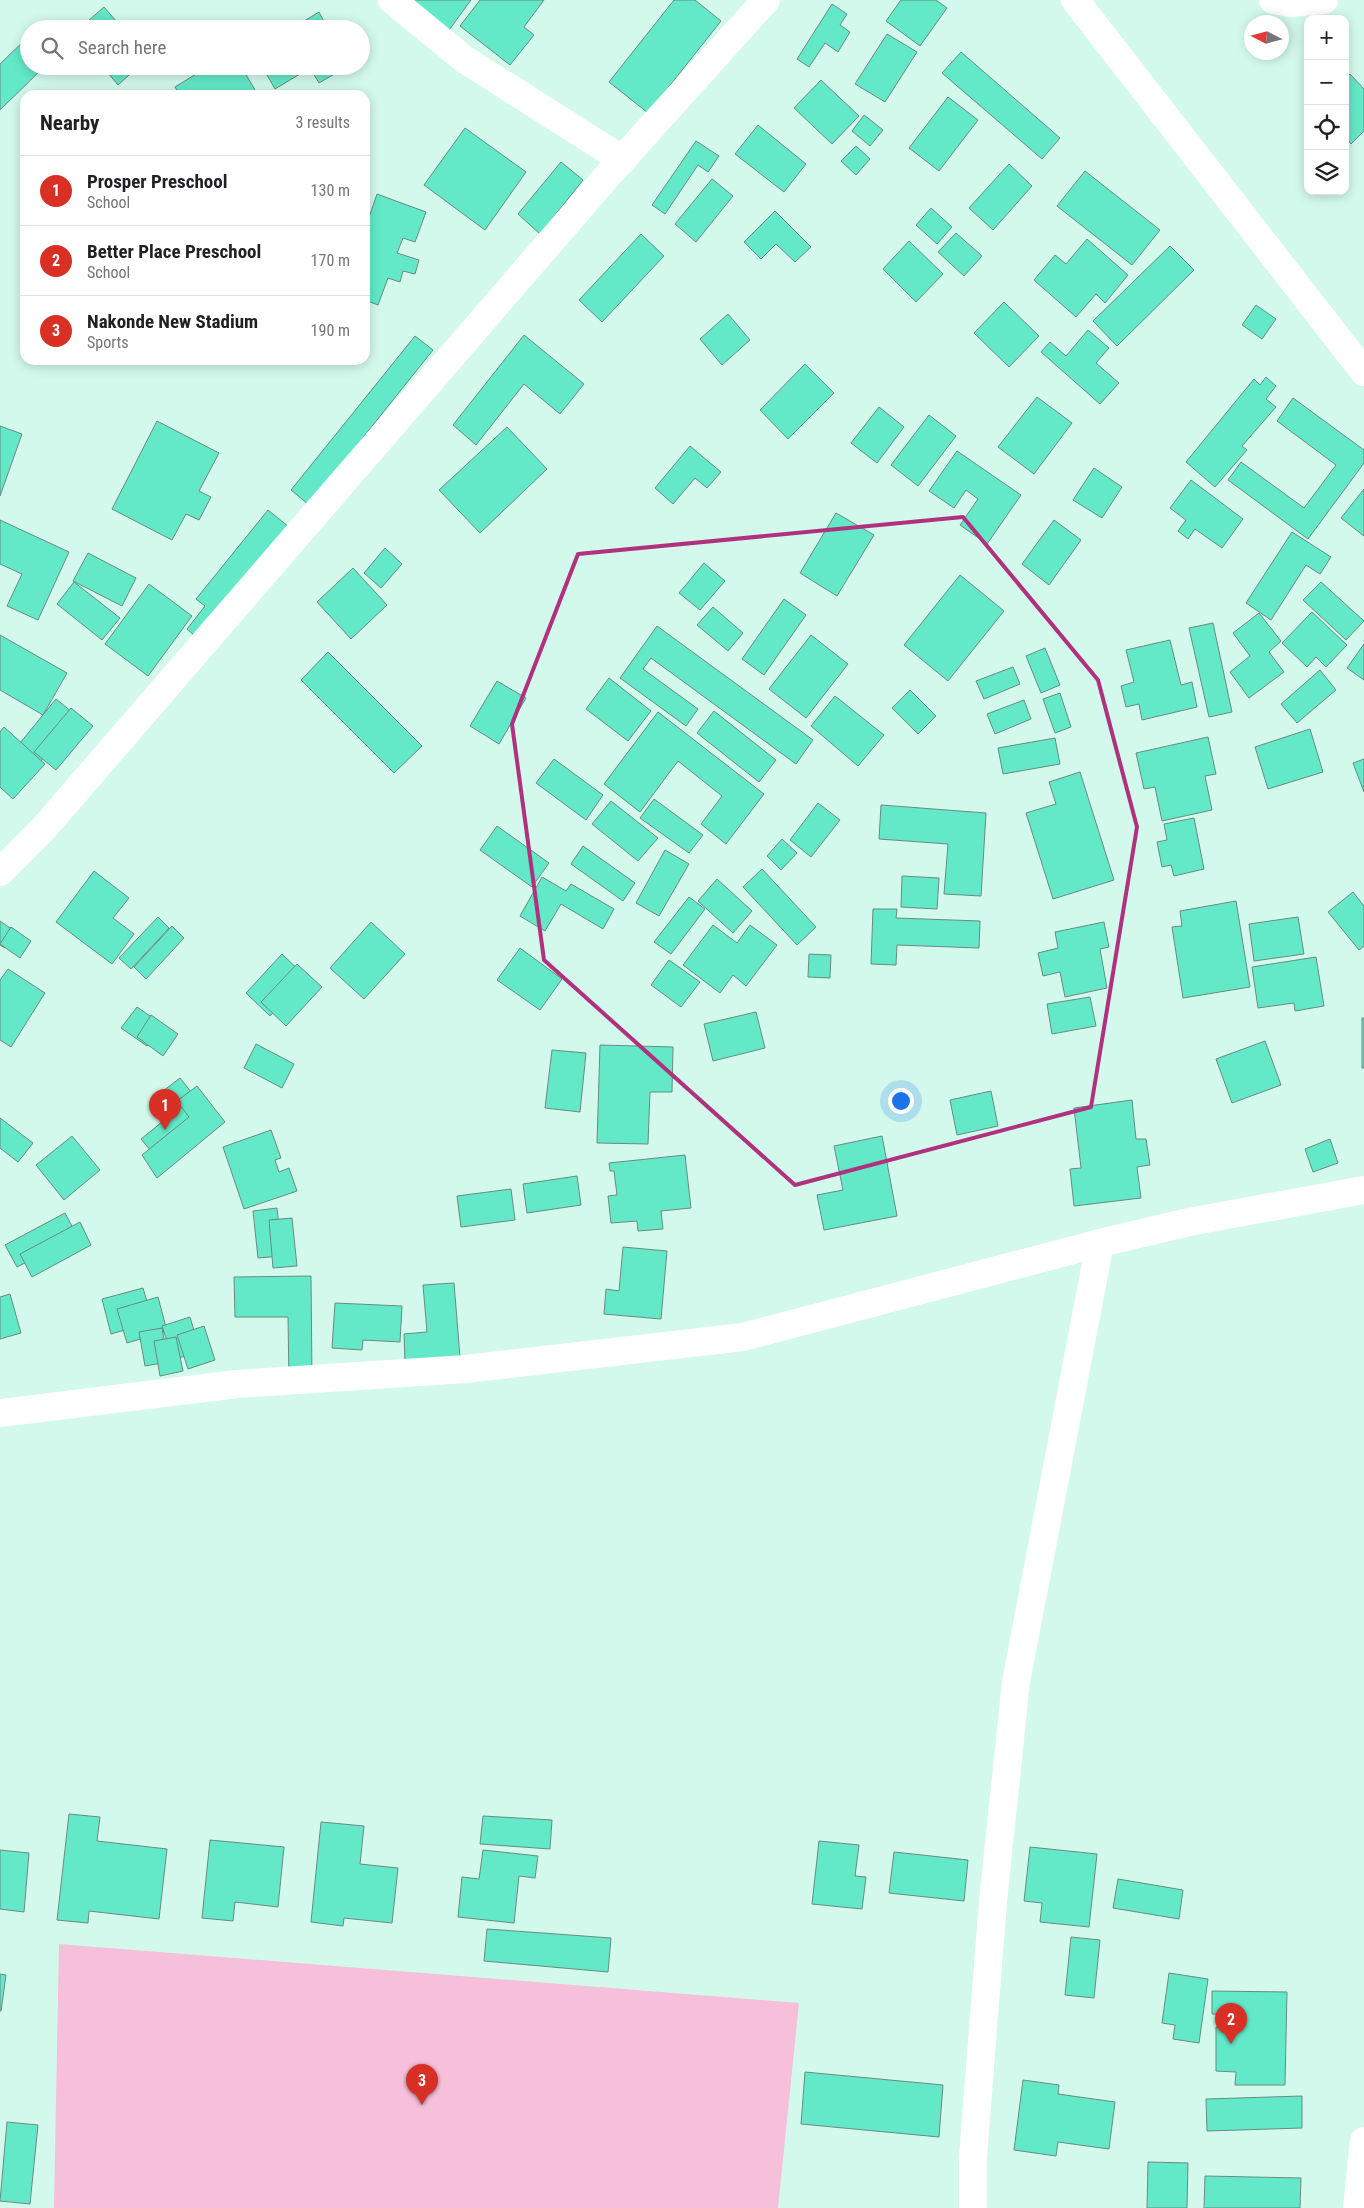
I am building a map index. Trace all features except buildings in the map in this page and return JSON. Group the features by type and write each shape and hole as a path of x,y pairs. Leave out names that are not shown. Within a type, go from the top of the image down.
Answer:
{"street":[{"path":"392,0 464,59 622,160"},
{"path":"0,872 50,821 622,160 766,0"},
{"path":"1075,0 1364,372"},
{"path":"1273,0 1290,3 1324,0"},
{"path":"0,1413 237,1384 466,1369 743,1337 1100,1243 1189,1222 1364,1190"},
{"path":"973,2208 973,2157 993,1901 1016,1682 1100,1243"},
{"path":"1357,2208 1364,2141"}],"highlighted area":[{"path":"963,517 1098,680 1137,827 1091,1107 795,1185 544,960 512,724 578,554"}],"shaded area":[{"path":"59,1944 799,2003 778,2208 54,2208"}],"place":[{"name":"Prosper Preschool","path":"165,1130"},
{"name":"Better Place Preschool","path":"1231,2044"},
{"name":"Nakonde New Stadium","path":"422,2105"}]}
